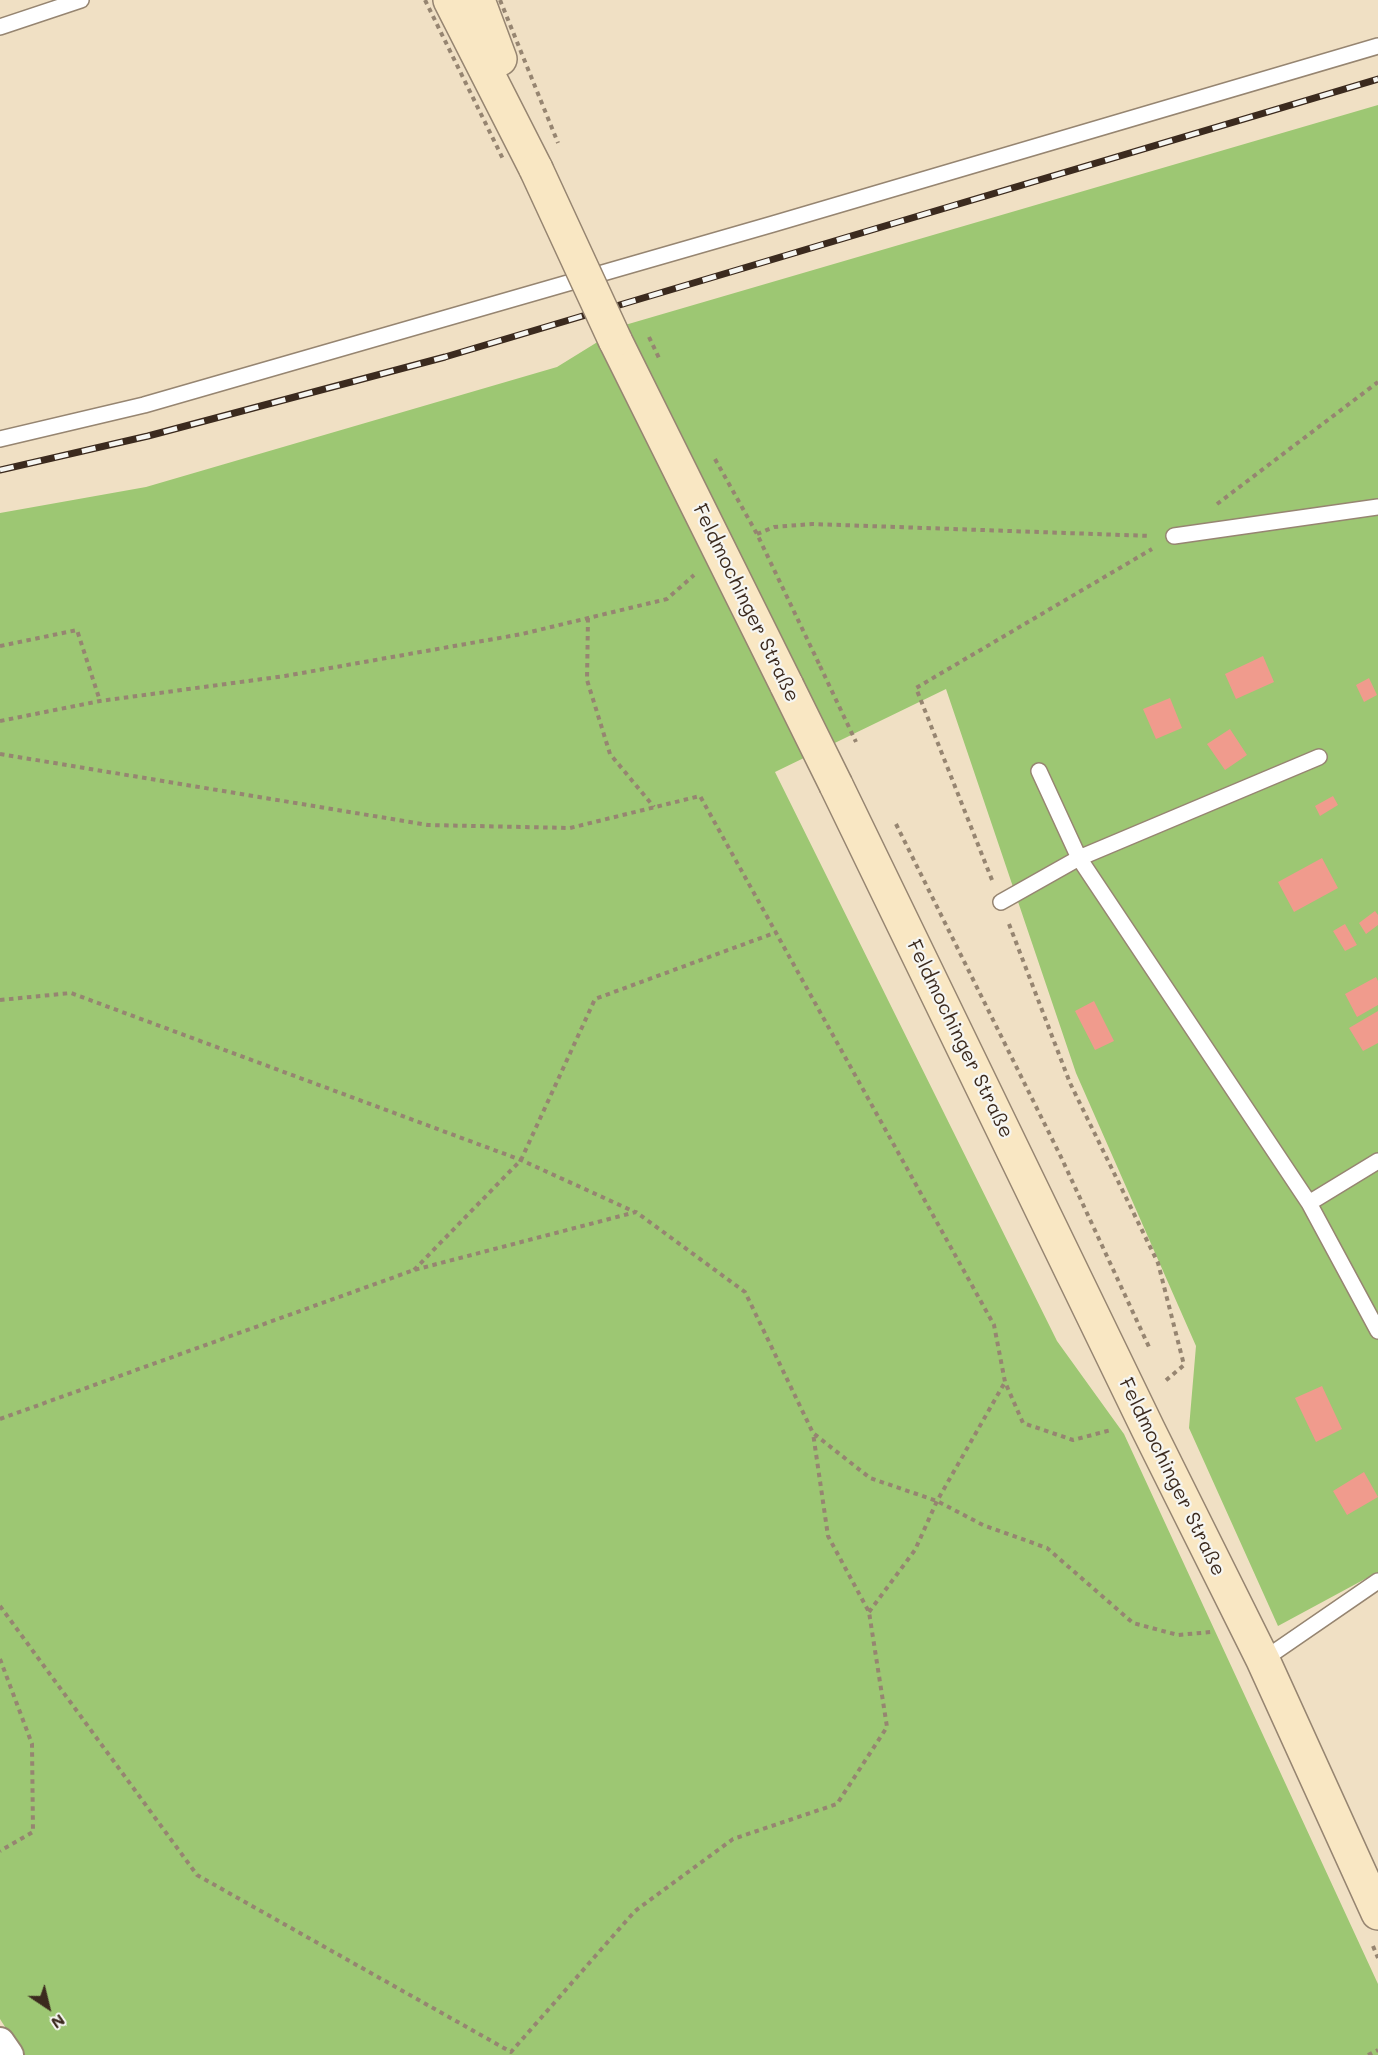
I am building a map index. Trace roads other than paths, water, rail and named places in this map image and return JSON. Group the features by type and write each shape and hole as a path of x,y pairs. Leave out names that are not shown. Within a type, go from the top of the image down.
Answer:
{"main road":[{"name":"Feldmochinger Straße","path":"450,0 536,169 615,340 836,785 1142,1418 1263,1660 1378,1912"},
{"name":"Feldmochinger Straße","path":"478,0 509,82 536,169"}],"street":[{"path":"0,2042 9,2055"}],"lane":[{"path":"0,27 81,0"},
{"path":"0,440 156,402 1378,46"},
{"path":"1174,536 1378,507"},
{"path":"1001,902 1079,858 1319,757"},
{"path":"1039,771 1079,858 1309,1203 1378,1331"},
{"path":"1309,1203 1378,1161"},
{"path":"1263,1660 1378,1581"}],"railway":[{"path":"0,470 148,436 445,357 1378,79"}]}
